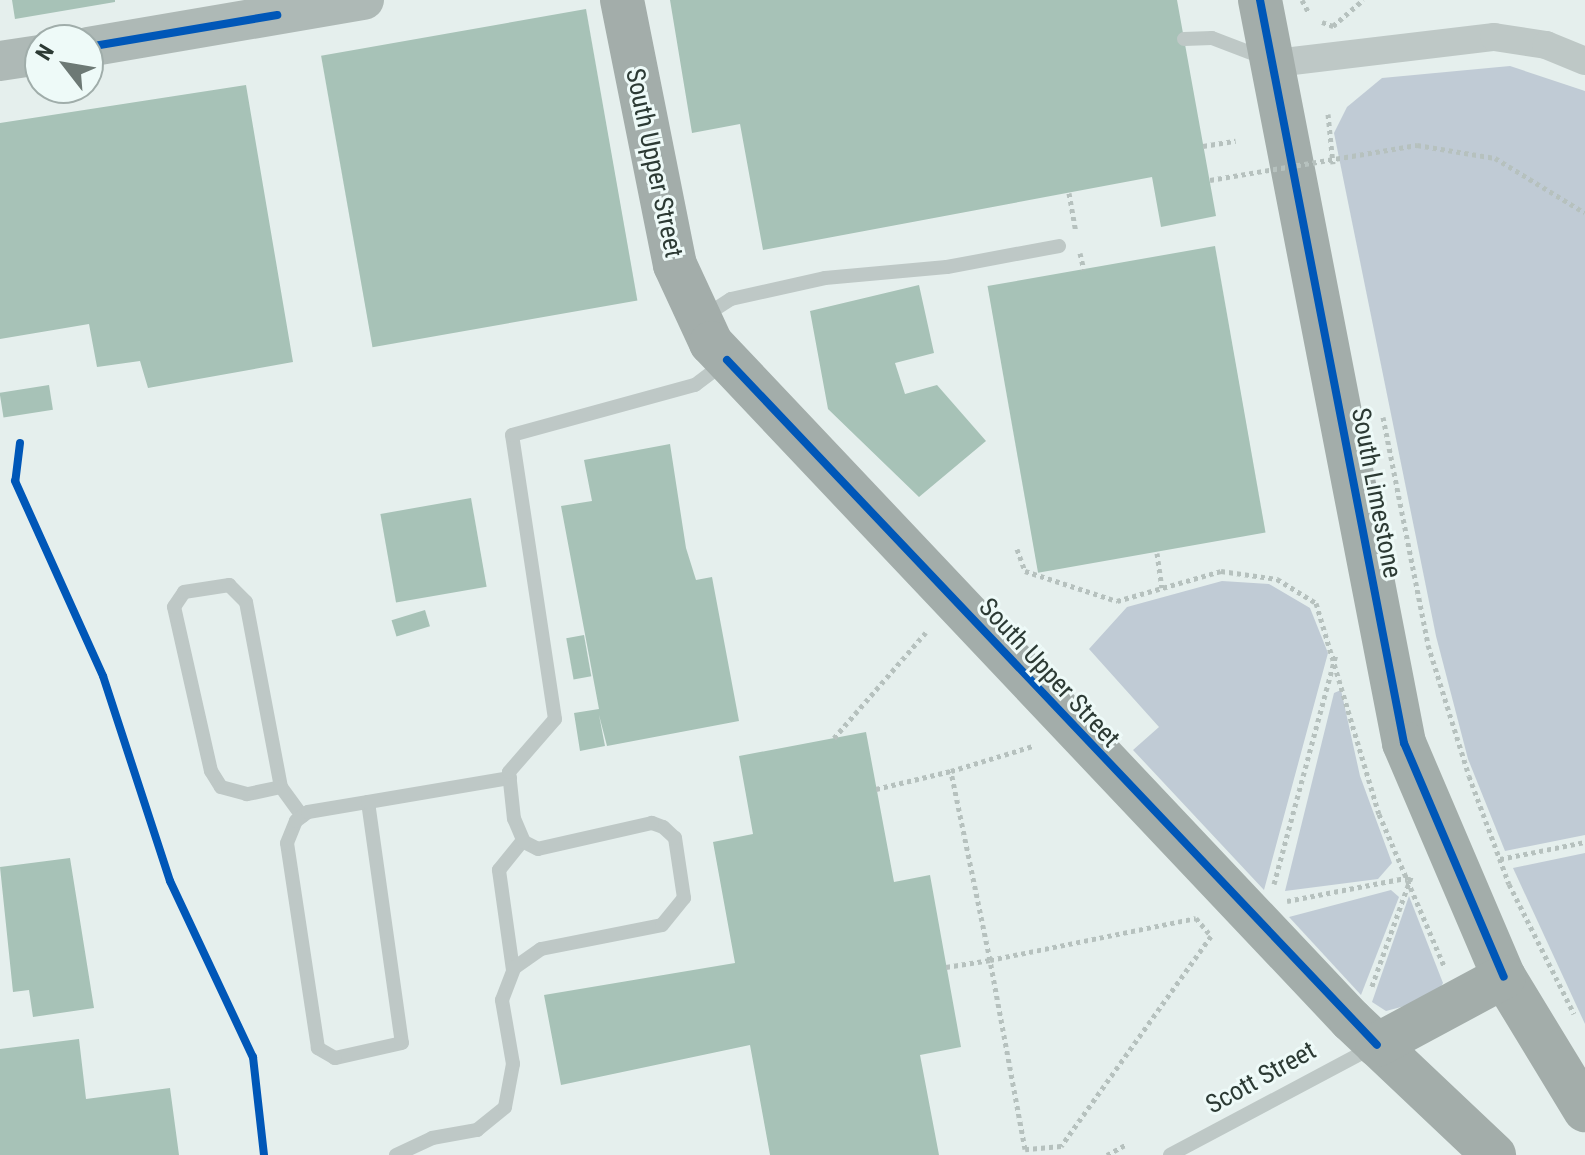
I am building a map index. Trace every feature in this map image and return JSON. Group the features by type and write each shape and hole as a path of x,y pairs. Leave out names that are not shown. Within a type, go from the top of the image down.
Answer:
{"main road":[{"path":"104,44 276,8 364,0"},
{"name":"South Upper Street","path":"622,0 647,147 695,321 727,360 1377,1045 1494,1155"},
{"name":"South Limestone","path":"1260,0 1276,63 1404,743 1504,977 1585,1110"},
{"path":"0,61 24,57"},
{"path":"1377,1045 1504,977"}],"street":[{"path":"1276,63 1494,37 1546,45 1585,61"}],"lane":[{"path":"1184,39 1212,38 1276,63"},
{"path":"695,321 731,299 804,282 1059,246"},
{"path":"368,802 403,1034 396,1050 335,1058 318,1048 287,843 302,816 368,802 510,778 555,719 512,435 695,385 727,360"},
{"path":"281,787 247,794 221,787 211,771 174,607 184,592 229,585 246,602 281,787 302,816"},
{"path":"510,778 523,840 538,849 652,823 663,827 675,838 684,898 662,925 541,949 513,970"},
{"path":"396,1155 432,1138 477,1130 505,1107 513,1064 502,1000 513,970 499,870 523,840"},
{"name":"Scott Street","path":"1170,1155 1377,1045"}],"path":[{"path":"1302,0 1309,13"},
{"path":"1322,22 1333,26 1363,0"},
{"path":"1328,114 1335,181"},
{"path":"1203,146 1236,141"},
{"path":"1210,180 1417,145 1495,158 1585,213"},
{"path":"1380,407 1428,645 1500,859 1577,1020"},
{"path":"1017,549 1025,571 1105,597 1162,588 1221,571 1277,579 1316,603 1336,654 1379,814 1411,877 1444,967"},
{"path":"1157,553 1162,588"},
{"path":"834,738 926,632"},
{"path":"1336,654 1272,891 1282,902 1411,877"},
{"path":"876,789 951,771 1033,746"},
{"path":"946,967 990,960 1196,918 1211,936 1061,1146 1025,1149 990,960 951,771"},
{"path":"1500,859 1585,842"},
{"path":"1368,999 1411,877"},
{"path":"1107,1155 1125,1145"}],"shaded area":[{"path":"1510,66 1585,91 1585,835 1505,851 1468,759 1436,636 1334,133 1347,107 1382,78"},
{"path":"1222,581 1269,584 1310,608 1328,653 1264,890 1133,750 1159,727 1089,649 1127,607"},
{"path":"1341,690 1360,776 1392,863 1378,879 1285,891 1334,693"},
{"path":"1585,853 1585,1024 1513,868"},
{"path":"1391,890 1399,897 1361,995 1289,917"},
{"path":"1409,896 1443,983 1435,998 1386,1011 1372,1002"}],"building":[{"path":"12,0 115,0 115,2 15,19"},
{"path":"670,0 1177,0 1216,216 1161,227 1152,177 763,250 740,124 692,133"},
{"path":"586,9 637,301 372,347 321,56"},
{"path":"246,85 293,362 148,388 140,361 97,367 89,324 0,339 0,123"},
{"path":"1215,246 1266,533 1038,573 988,286"},
{"path":"919,285 934,353 895,363 905,394 937,385 986,441 919,497 828,409 810,311"},
{"path":"49,385 53,410 4,418 0,393"},
{"path":"670,444 686,548 696,580 712,577 739,721 607,746 599,715 605,746 580,751 574,713 599,709 561,506 592,501 584,460"},
{"path":"471,498 487,587 396,603 380,514"},
{"path":"425,610 430,626 396,636 392,620"},
{"path":"584,635 591,676 574,679 566,638"},
{"path":"866,732 894,882 930,875 961,1047 920,1055 939,1155 770,1155 750,1045 561,1085 544,995 735,963 713,842 753,834 739,756"},
{"path":"70,858 94,1008 33,1017 29,990 13,992 0,867"},
{"path":"79,1039 86,1099 170,1088 179,1155 0,1155 0,1049"}],"cycle path":[{"path":"1260,0 1404,743 1504,977"},
{"path":"104,44 277,15"},
{"path":"727,360 1377,1045"},
{"path":"20,443 15,481 103,676 170,881 253,1057 264,1155"}]}
